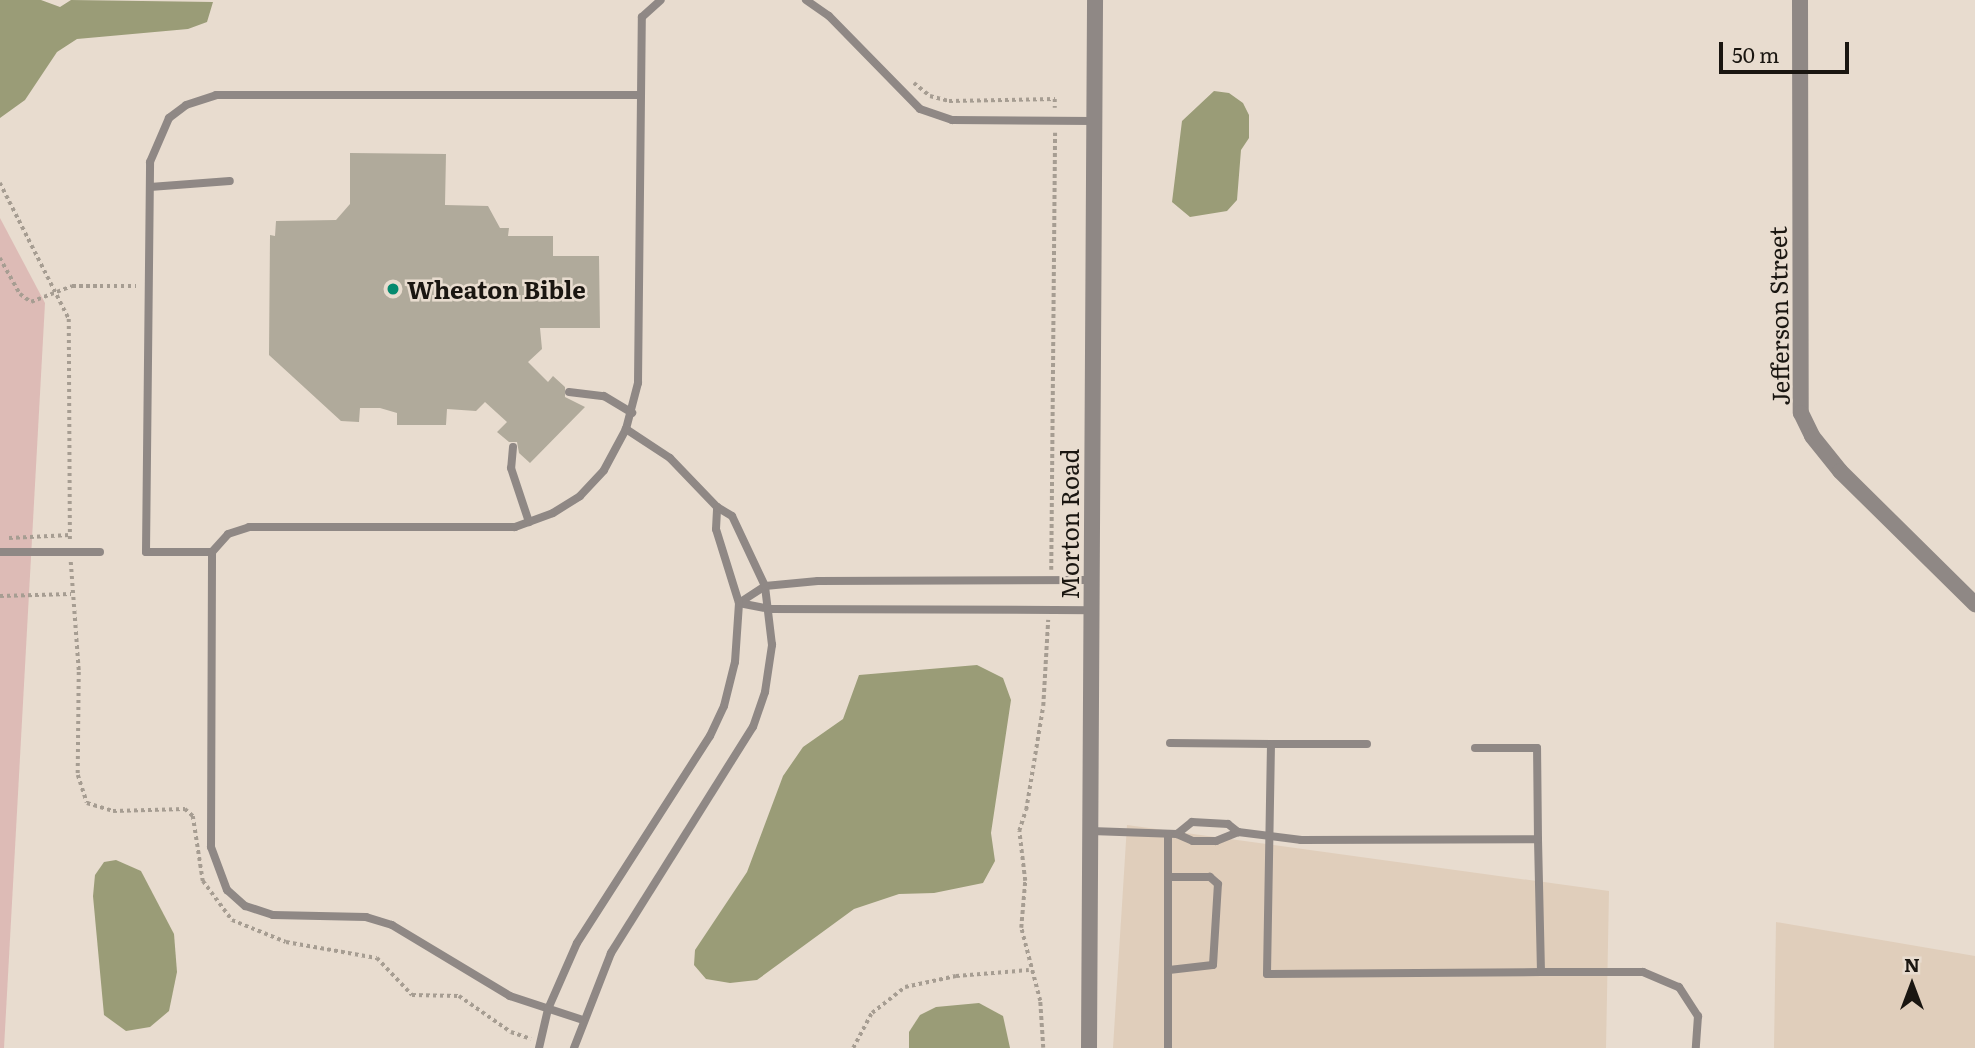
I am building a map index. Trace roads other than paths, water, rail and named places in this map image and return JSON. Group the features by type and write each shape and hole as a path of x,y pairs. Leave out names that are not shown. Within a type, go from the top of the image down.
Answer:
{"street":[{"name":"Morton Road","path":"1089,1048 1094,0"},
{"name":"Jefferson Street","path":"1800,0 1801,413 1812,436 1840,471 1975,604"}],"lane":[{"path":"583,1020 490,986 392,925 366,917 273,915 245,906 227,890 211,848 212,552 228,534 249,527 457,529 529,522 580,496 604,470 626,429 638,383 642,18 661,0"},
{"path":"806,0 829,16 920,109 952,120 1094,121"},
{"path":"212,552 146,552 150,187 156,139 169,118 186,105 216,94 641,95"},
{"path":"150,187 230,181"},
{"path":"569,392 604,396 632,413"},
{"path":"574,1048 611,953 753,727 765,692 772,645 765,586 732,516 717,507 690,475 626,429"},
{"path":"513,447 511,468 529,522"},
{"path":"540,1045 548,1009 595,911 715,726 735,662 739,603 716,528 717,507"},
{"path":"0,552 100,552"},
{"path":"739,603 765,586 818,581 1092,580"},
{"path":"739,603 769,609 1092,610"},
{"path":"1170,743 1367,744"},
{"path":"1271,744 1272,837 1267,974 1643,972 1679,987 1698,1016 1696,1048"},
{"path":"1475,748 1537,748 1541,972"},
{"path":"1173,834 1192,822 1228,824 1238,832 1272,837 1538,839"},
{"path":"1091,831 1173,834 1193,841 1225,841 1238,832"},
{"path":"1168,1048 1169,877 1173,834"},
{"path":"1169,877 1210,877 1218,884 1213,965 1169,970"}],"place":[{"name":"Wheaton Bible","path":"393,289"}]}
